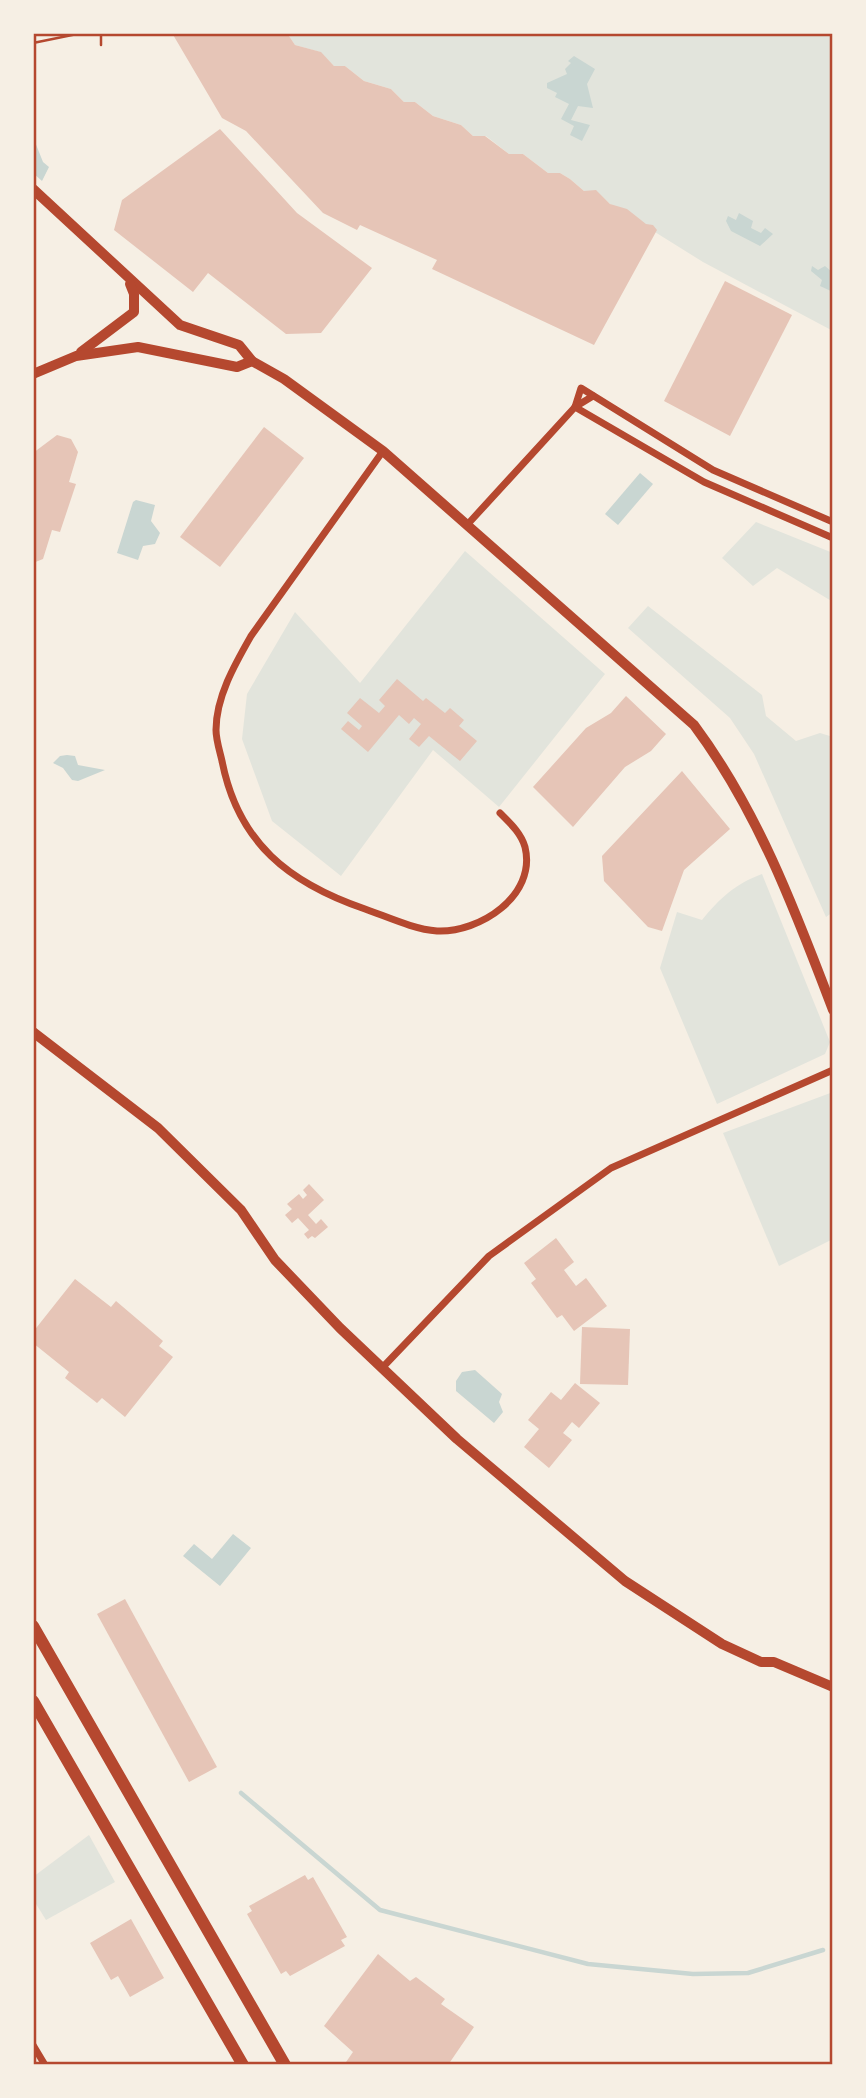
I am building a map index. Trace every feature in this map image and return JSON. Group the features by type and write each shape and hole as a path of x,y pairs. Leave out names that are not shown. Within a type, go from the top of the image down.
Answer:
{"main road":[{"path":"33,1626 285,2065"},
{"path":"33,1701 243,2065"}],"street":[{"path":"33,189 180,326 239,345 252,361 285,379 383,451 694,725 720,761 759,831 795,909 832,1006"},
{"path":"76,356 134,312 134,294 124,276"},
{"path":"33,374 76,356 138,347 237,367 252,361"},
{"path":"575,407 581,388 713,470 833,522"},
{"path":"467,525 575,407 593,396"},
{"path":"575,407 704,482 833,538"},
{"path":"383,451 251,636 232,668 216,731 228,794 254,840 291,875 350,904 417,927 437,931 461,929 483,921 503,908 517,888 526,866 525,847 517,830 500,813"},
{"path":"33,1032 158,1128 241,1210 275,1260 457,1439 653,1602 722,1644 833,1687"},
{"path":"383,1367 489,1256 611,1168 833,1070"},
{"path":"33,2045 45,2065"}],"path":[{"path":"33,43 82,33"},
{"path":"101,33 101,45"}],"shaded area":[{"path":"287,33 833,33 833,331 703,262 610,204 596,191 584,191 560,173 548,173 523,154 509,154 486,136 473,136 461,125 433,116 415,102 404,102 391,89 364,81 345,66 334,66 320,52 295,45"},
{"path":"574,56 595,69 587,84 593,108 578,106 571,120 590,125 582,141 570,135 574,126 561,119 569,104 555,97 557,93 547,88 547,83 567,74 565,69 571,63 568,61"},
{"path":"33,137 43,162 49,167 42,181 33,173"},
{"path":"739,213 753,221 751,228 761,233 765,228 773,234 760,246 731,231 726,221 728,216 736,220"},
{"path":"812,266 818,270 825,266 832,272 833,292 820,286 822,280 811,271"},
{"path":"640,473 653,484 618,525 605,514"},
{"path":"136,500 155,505 151,521 160,533 155,544 143,546 138,560 117,553 133,502"},
{"path":"756,522 833,553 833,602 777,568 753,586 722,558"},
{"path":"465,551 605,674 499,807 433,750 341,876 272,821 242,739 247,694 295,612 360,683"},
{"path":"648,606 762,695 766,716 796,741 820,733 833,737 833,912 826,917 754,754 730,718 628,628"},
{"path":"60,756 75,756 78,765 105,770 78,781 72,780 63,768 53,763"},
{"path":"762,874 830,1042 825,1054 717,1104 660,968 677,912 702,920 729,892"},
{"path":"833,1092 833,1239 779,1266 723,1133"},
{"path":"475,1370 502,1394 499,1402 503,1412 494,1423 456,1391 456,1381 462,1372"},
{"path":"233,1534 251,1548 220,1586 183,1556 194,1544 212,1559"},
{"path":"89,1835 115,1882 46,1920 33,1899 33,1877"}],"building":[{"path":"172,33 287,33 295,45 321,52 334,66 345,66 364,81 391,89 404,102 415,102 433,116 461,125 473,136 485,136 509,154 523,154 548,173 560,173 584,191 596,190 610,204 627,209 646,224 653,225 657,230 594,345 432,269 437,260 360,225 357,230 323,213 246,131 222,118"},
{"path":"220,129 297,213 372,268 321,333 286,334 208,273 193,292 114,230 122,200"},
{"path":"725,281 792,315 730,436 664,401"},
{"path":"264,427 304,458 220,567 180,537"},
{"path":"57,435 71,439 78,452 69,482 76,484 60,532 52,530 43,559 33,563 33,453"},
{"path":"397,679 423,701 426,698 445,713 450,708 464,720 459,726 477,741 460,761 429,736 419,747 409,739 421,724 414,718 409,724 399,715 368,752 341,729 348,721 359,730 362,726 347,713 360,698 379,713 385,706 379,700"},
{"path":"626,696 666,734 651,751 625,767 573,827 533,787 586,728 611,713"},
{"path":"682,771 730,829 684,870 662,931 648,927 604,881 602,856"},
{"path":"309,1184 324,1200 308,1215 316,1224 321,1219 328,1227 315,1238 312,1236 308,1239 304,1234 309,1230 298,1218 292,1223 285,1215 292,1209 287,1204 299,1194 303,1199 307,1195 303,1190"},
{"path":"556,1238 574,1262 564,1270 576,1286 586,1278 607,1306 574,1331 562,1315 557,1318 531,1283 536,1279 524,1263"},
{"path":"75,1279 111,1307 116,1301 163,1341 159,1346 173,1357 125,1417 102,1398 97,1403 65,1378 69,1372 33,1343 33,1332"},
{"path":"582,1327 630,1329 628,1385 580,1384"},
{"path":"575,1383 600,1403 579,1428 572,1422 563,1433 572,1440 549,1468 524,1447 539,1429 528,1420 551,1392 561,1400"},
{"path":"125,1599 217,1767 189,1782 97,1614"},
{"path":"305,1875 308,1880 313,1877 347,1937 341,1940 345,1946 290,1976 286,1971 281,1974 247,1914 252,1911 249,1906"},
{"path":"131,1919 164,1978 130,1997 118,1976 111,1980 90,1943"},
{"path":"378,1954 410,1981 416,1977 445,1999 441,2004 474,2027 448,2065 344,2065 353,2052 324,2026"}],"waterway":[{"path":"241,1793 380,1910 588,1964 693,1974 748,1973 823,1950"}]}
